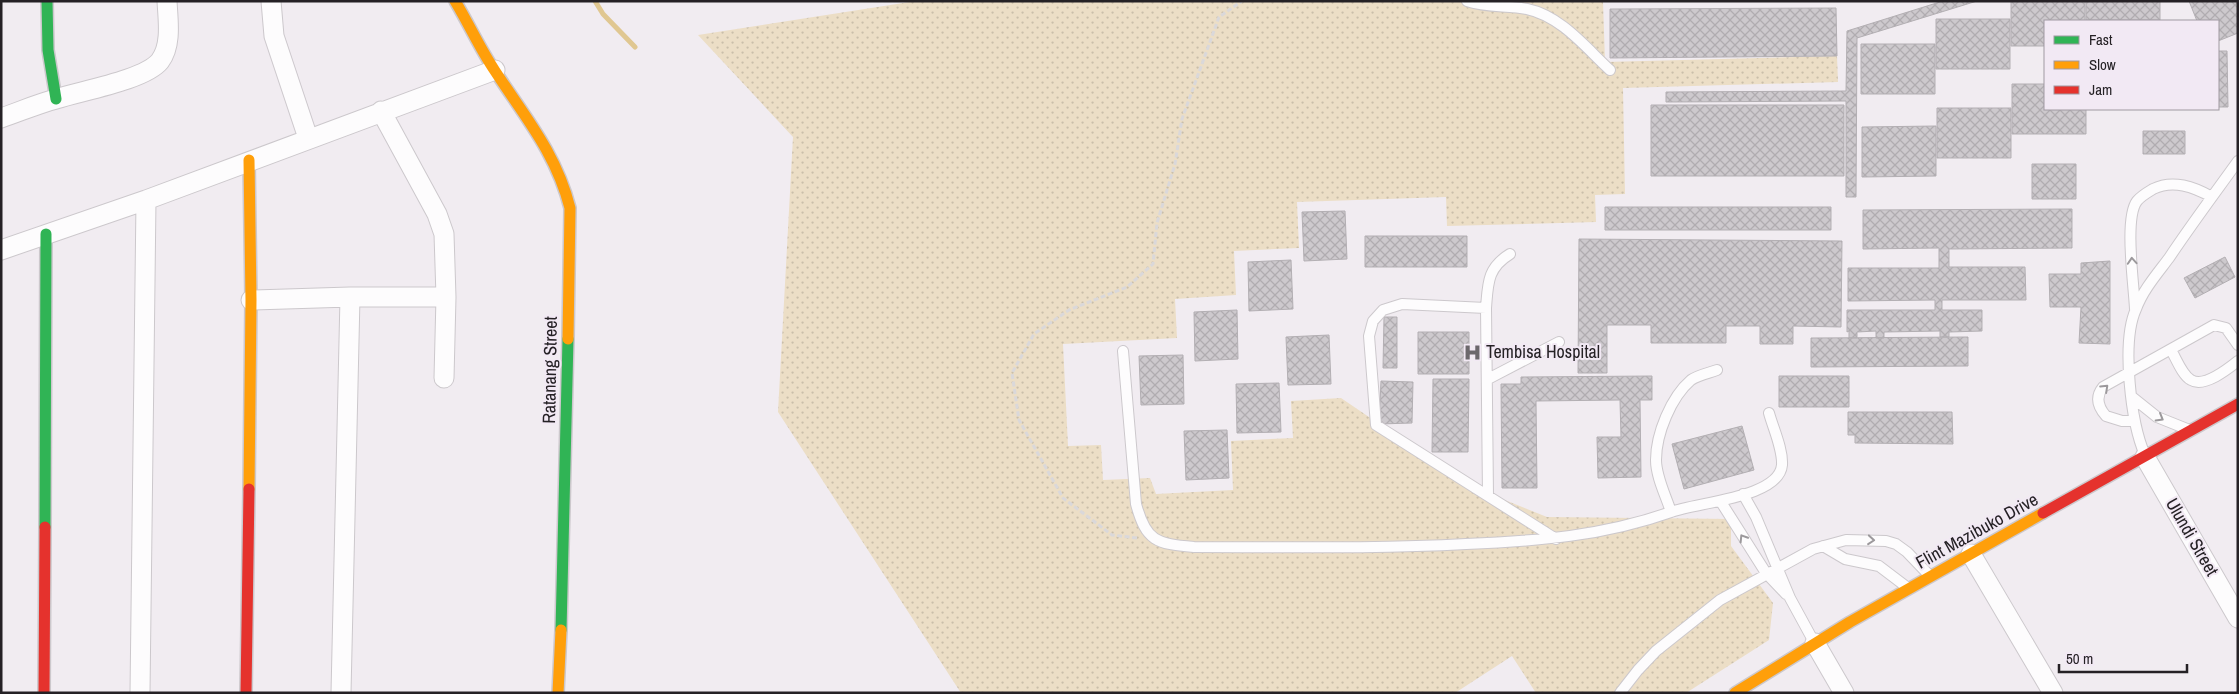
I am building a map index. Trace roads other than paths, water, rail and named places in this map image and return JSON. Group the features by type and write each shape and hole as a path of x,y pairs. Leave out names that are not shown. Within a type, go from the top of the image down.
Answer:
{"street":[{"path":"46,1 48,50 56,98"},
{"path":"1,118 56,98 136,76 151,70 160,61 166,48 168,32 167,1"},
{"path":"271,1 274,36 308,138"},
{"name":"Ratanang Street","path":"455,1 495,70 548,145 566,186 570,208 562,598 558,693"},
{"path":"1,250 146,200 380,111 495,70"},
{"path":"380,111 440,221 444,234 446,297 444,378"},
{"path":"246,693 251,300 249,160"},
{"path":"140,693 146,200"},
{"path":"44,693 46,234"},
{"path":"251,300 350,296 446,297"},
{"path":"341,693 350,296"},
{"name":"Flint Mazibuko Drive","path":"1735,693 1909,588 2193,431 2238,404"},
{"name":"Ulundi Street","path":"2145,457 2237,615"},
{"path":"1971,554 2053,693"},
{"path":"1815,643 1844,693"}],"lane":[{"path":"1467,1 1488,6 1525,8 1547,16 1570,33 1610,70"},
{"path":"2145,457 2135,421 2130,374 2129,335 2135,310 2152,281 2238,161"},
{"path":"2135,310 2130,231 2134,208 2138,200 2155,188 2167,185 2190,187 2212,196"},
{"path":"1488,496 1486,308 1488,282 1494,267 1510,254"},
{"path":"1486,308 1402,304 1383,310 1373,321 1369,336 1376,425 1556,539"},
{"path":"2135,421 2122,421 2106,416 2098,401 2098,395 2103,387 2130,374 2214,325 2226,328 2238,344"},
{"path":"1488,379 1559,342"},
{"path":"2171,350 2186,375 2195,382 2212,377 2238,362"},
{"path":"1123,351 1136,504 1142,526 1156,539 1171,545 1232,547 1416,547 1556,539 1606,532 1682,508 1721,502 1766,486 1776,480 1781,474 1782,458 1769,413"},
{"path":"1671,512 1658,474 1656,460 1660,434 1666,418 1684,387 1693,379 1716,370"},
{"path":"2132,397 2157,417 2193,431"},
{"path":"1743,494 1756,517 1790,598 1815,643"},
{"path":"1721,502 1766,573 1790,598"},
{"path":"1620,693 1656,651 1720,600 1766,573 1823,546 1837,541 1858,539 1886,541 1896,544 1907,552 1930,577"},
{"path":"1823,546 1845,560 1879,566 1909,588"}],"waterway":[{"path":"595,1 603,14 635,47"}],"place":[{"name":"Tembisa Hospital","path":"1472,352"}]}
